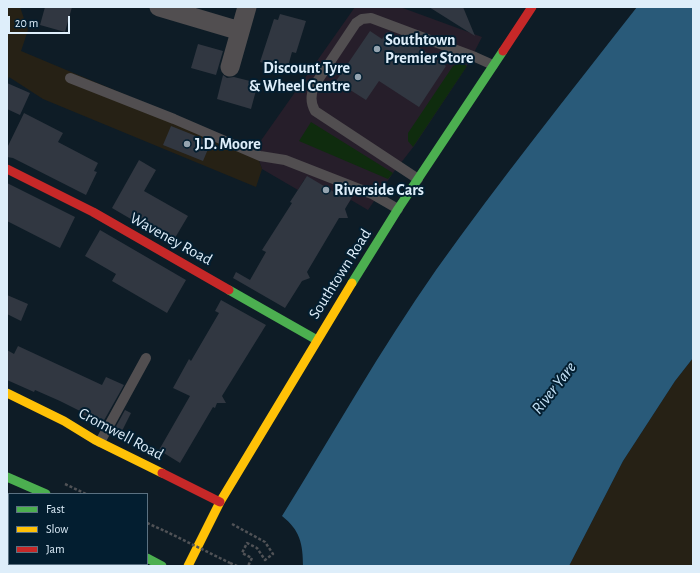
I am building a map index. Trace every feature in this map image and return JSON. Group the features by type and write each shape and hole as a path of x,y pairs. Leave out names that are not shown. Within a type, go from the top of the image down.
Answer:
{"street":[{"path":"159,7 240,31"},
{"path":"230,67 247,7"},
{"name":"Southtown Road","path":"188,566 220,502 317,340 398,209 532,7"},
{"name":"Waveney Road","path":"7,169 93,212 317,340"},
{"name":"Cromwell Road","path":"7,393 64,421 100,442 220,502"},
{"path":"7,478 44,493"},
{"path":"148,559 162,566"}],"lane":[{"path":"418,179 315,111 312,105 311,96 314,86 356,23 362,19 371,18 493,65"},
{"path":"70,78 174,119 260,156 286,160 372,194 398,209"},
{"path":"100,442 146,358"}],"path":[{"path":"148,523 237,566"},
{"path":"230,523 265,542 273,554 265,560 256,548 247,543 242,553 252,558 249,565"}],"shaded area":[{"path":"7,7 20,7 28,30 21,51 255,149 262,169 256,187 43,99 9,77 7,82"},
{"path":"355,7 400,7 482,37 467,66 414,146 393,173 368,210 351,200 347,205 304,180 298,190 262,169 255,149"},
{"path":"693,358 693,566 569,566 623,461 675,381"}],"green space":[{"path":"461,63 467,66 413,147 408,141 408,133 453,66"},
{"path":"311,122 393,173 388,179 299,141"}],"water":[{"name":"River Yare","path":"637,7 693,7 693,358 675,381 623,461 569,566 303,566 301,544 297,532 282,516 376,361 415,300 460,236 510,170"}],"building":[{"path":"45,7 72,7 65,32 40,25"},
{"path":"429,7 463,7 475,36"},
{"path":"280,14 306,21 296,53 292,52 287,70 260,62 274,19 278,20"},
{"path":"370,31 382,39 387,32 402,42 405,38 446,66 419,107 379,81 366,100 336,81"},
{"path":"198,44 223,51 216,75 191,68"},
{"path":"223,75 227,78 234,77 258,83 251,109 217,99"},
{"path":"7,83 30,93 20,115 7,109"},
{"path":"24,113 63,133 58,142 98,163 94,171 97,172 86,195 13,158 7,157 7,148"},
{"name":"J.D. Moore","path":"171,126 211,142 203,161 163,145"},
{"path":"139,160 156,170 144,191 188,216 172,243 112,208"},
{"path":"307,176 334,192 337,188 352,197 345,209 348,218 339,218 307,272 310,278 302,281 285,308 233,278 236,272 250,280 266,252 262,250 292,203 290,202"},
{"path":"7,183 75,217 60,248 7,221"},
{"path":"100,230 186,280 167,313 112,281 116,274 85,256"},
{"path":"7,295 28,304 21,321 7,314"},
{"path":"221,300 266,325 222,396 226,403 217,403 215,408 213,407 180,463 159,450 190,396 173,388 189,359 191,361 219,313 215,311"},
{"path":"18,346 102,385 106,377 124,385 102,424 83,415 84,413 60,401 35,390 34,392 7,380 7,350 14,354"},
{"path":"125,410 131,413 121,433 114,430"}],"traffic: fast":[{"path":"352,283 398,209 503,51"},
{"path":"229,290 317,340"},
{"path":"7,477 44,493"},
{"path":"148,559 162,566"}],"traffic: slow":[{"path":"188,566 220,502 352,283"},
{"path":"7,393 64,421 95,440 162,473"}],"traffic: jam":[{"path":"503,51 532,7"},
{"path":"7,169 93,212 229,290"},
{"path":"162,473 220,502"}],"place":[{"name":"Southtown Premier Store","path":"377,49"},
{"name":"Discount Tyre & Wheel Centre","path":"358,77"},
{"name":"J.D. Moore","path":"187,144"},
{"name":"Riverside Cars","path":"326,190"}]}
